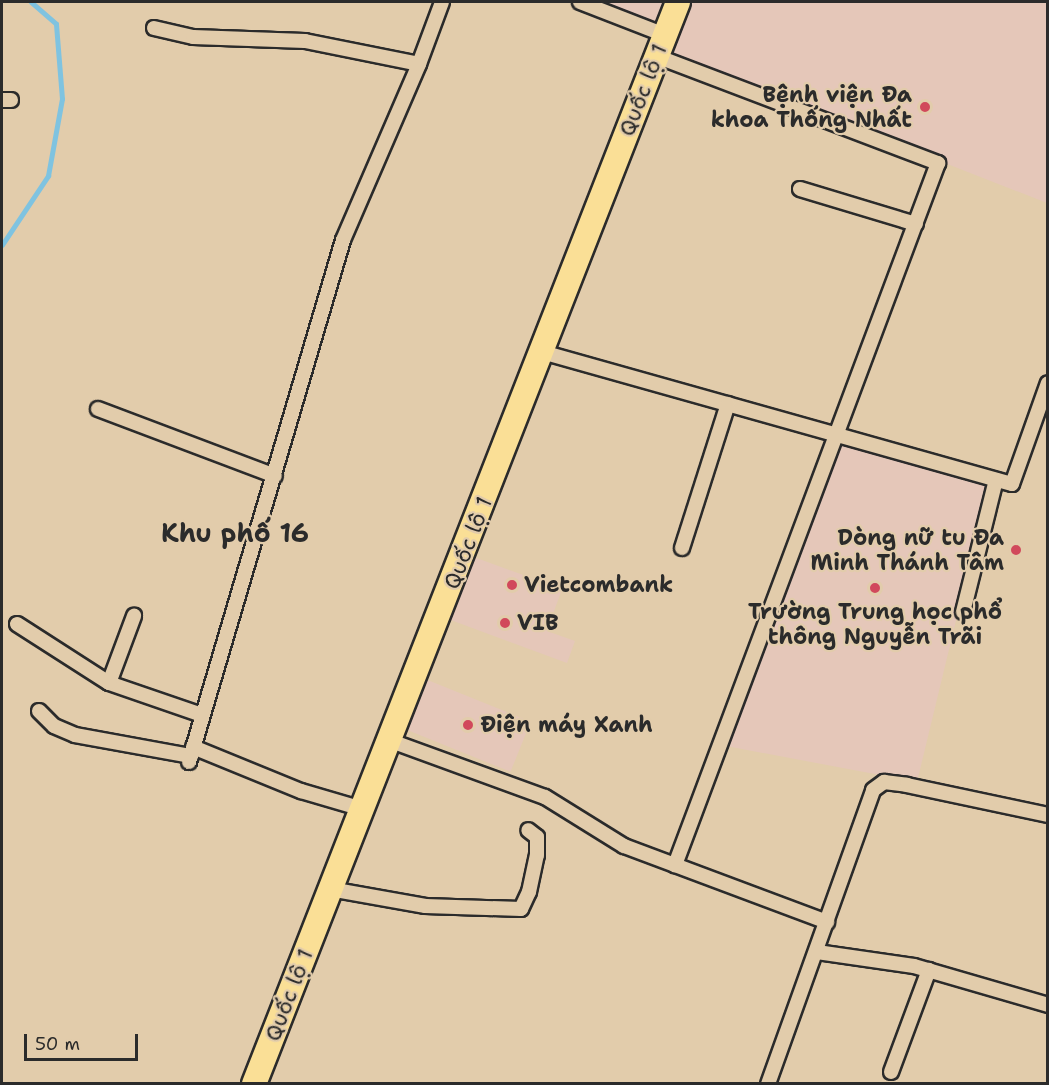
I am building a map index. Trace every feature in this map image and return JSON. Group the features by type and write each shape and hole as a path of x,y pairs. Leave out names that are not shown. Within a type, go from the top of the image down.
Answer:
{"highway":[{"name":"Quốc lộ 1","path":"254,1083 391,741 678,2"}],"street":[{"path":"191,755 343,240 419,64 442,2"},
{"path":"580,2 661,46 938,164 675,866"},
{"path":"154,28 194,37 305,40 419,64"},
{"path":"800,189 916,224"},
{"path":"542,352 1013,484 1047,383"},
{"path":"682,548 728,404"},
{"path":"98,409 275,476"},
{"path":"963,612 996,480"},
{"path":"109,683 134,616"},
{"path":"17,624 109,683 202,715"},
{"path":"39,711 54,726 75,735 191,755 362,809"},
{"path":"391,741 544,797 624,846 827,922"},
{"path":"768,1083 817,952 864,809 873,790 884,782 1047,815"},
{"path":"330,889 425,906 521,909 529,892 537,855 537,837 528,830"},
{"path":"817,952 929,970 1047,1005"},
{"path":"891,1072 929,970"}],"shaded area":[{"path":"603,2 668,2 659,27"},
{"name":"Bệnh viện Đa khoa Thống Nhất","path":"688,2 1047,2 1047,203 667,54"},
{"name":"Trường Trung học phổ thông Nguyễn Trãi","path":"841,441 989,484 917,782 726,746"},
{"name":"VIB","path":"471,556 562,589 547,631 575,641 567,663 448,619"},
{"name":"Điện máy Xanh","path":"425,679 531,722 510,772 405,729"}],"waterway":[{"path":"2,245 48,176 62,99 56,24 31,2"}],"place":[{"name":"Bệnh viện Đa khoa Thống Nhất","path":"925,107"},
{"name":"Dòng nữ tu Đa Minh Thánh Tâm","path":"1016,550"},
{"name":"Vietcombank","path":"512,585"},
{"name":"Trường Trung học phổ thông Nguyễn Trãi","path":"875,588"},
{"name":"VIB","path":"505,623"},
{"name":"Điện máy Xanh","path":"468,725"}],"district":[{"name":"Khu phố 16","path":"235,533"}]}
